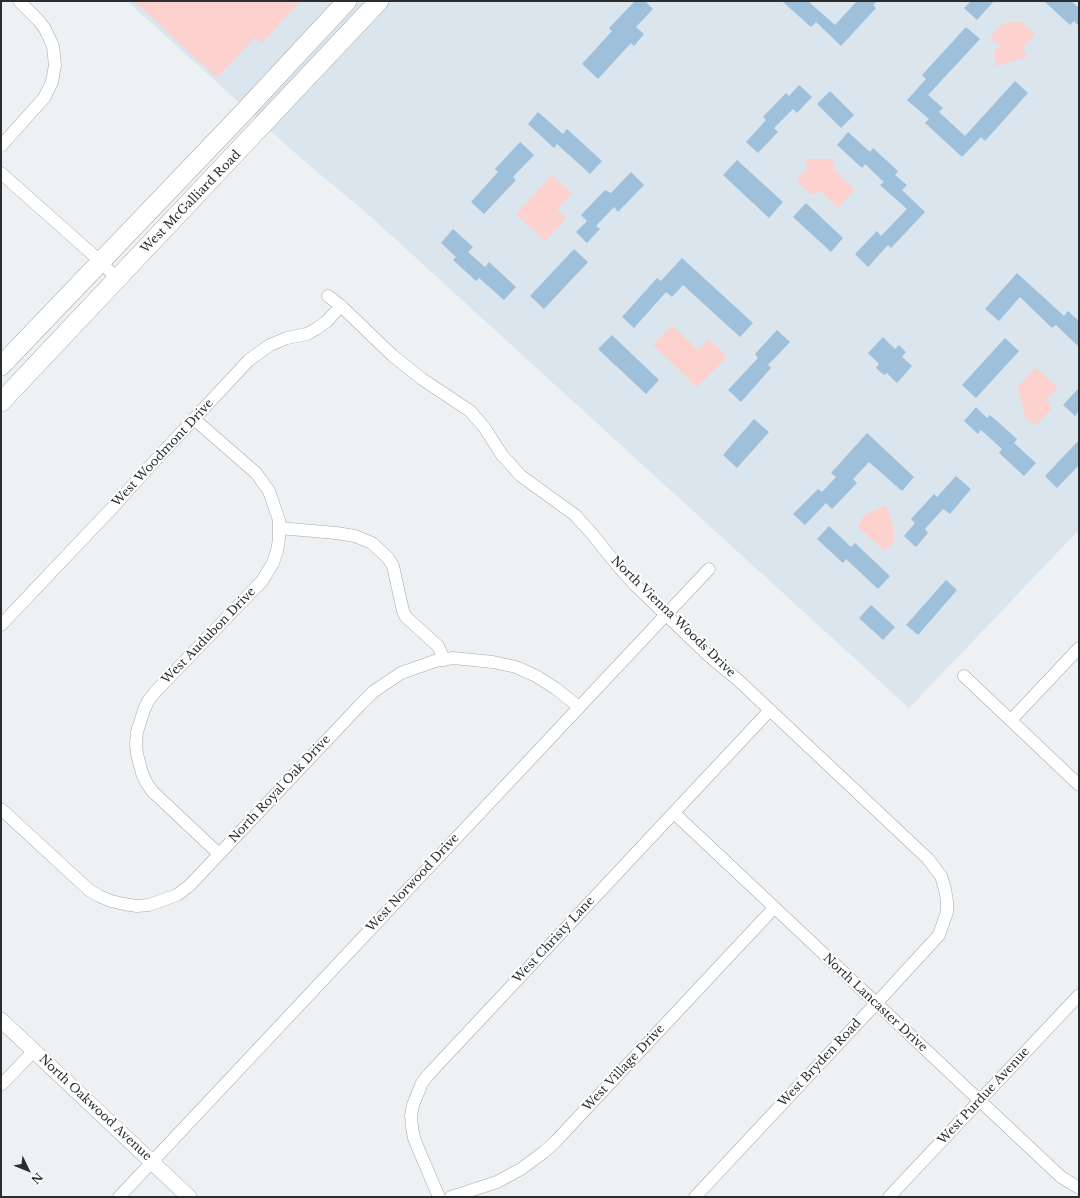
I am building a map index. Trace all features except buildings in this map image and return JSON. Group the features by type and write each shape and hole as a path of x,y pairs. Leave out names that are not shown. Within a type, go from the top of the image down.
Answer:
{"main road":[{"name":"West McGalliard Road","path":"1,366 239,117 347,1"},
{"name":"West McGalliard Road","path":"1,402 380,1"}],"street":[{"path":"1,146 44,98 52,82 55,65 52,46 45,28 18,1"},
{"path":"1,173 100,261 118,279"},
{"name":"North Vienna Woods Drive","path":"328,296 341,306 392,356 422,379 470,411 484,427 502,455 521,476 575,515 594,535 617,565 709,656 738,680 928,859 941,876 947,904"},
{"name":"West Woodmont Drive","path":"1,625 249,360 262,349 278,342 307,334 316,329 326,322 341,306"},
{"name":"West Audubon Drive","path":"194,419 248,465 264,482 270,491 278,512 279,528 277,551 273,563 262,581 156,691 148,701 137,732 137,754 146,782 152,791 219,854"},
{"path":"279,528 355,536 372,544 388,558 392,566 403,611 406,617 438,646 444,660"},
{"name":"West Norwood Drive","path":"119,1197 709,569"},
{"path":"1010,720 1079,648"},
{"name":"North Royal Oak Drive","path":"1,809 89,890 111,901 137,906 149,904 177,895 190,884 373,692 401,674 421,665 453,658 493,662 521,669 543,680 579,707"},
{"path":"964,676 1079,785"},
{"name":"West Christy Lane","path":"439,1197 414,1138 411,1116 417,1093 428,1074 770,710"},
{"name":"North Lancaster Drive","path":"674,813 1061,1177 1079,1188"},
{"name":"West Bryden Road","path":"695,1197 939,935 944,924 947,904"},
{"name":"West Village Drive","path":"451,1197 497,1182 521,1169 544,1152 774,908"},
{"name":"West Purdue Avenue","path":"889,1197 1079,995"},
{"name":"North Oakwood Avenue","path":"1,1020 189,1197"},
{"path":"1,1085 34,1051"}],"shaded area":[{"path":"127,1 1079,1 1079,530 909,708 370,216 296,154"},
{"path":"134,1 300,1 262,43 255,37 217,78"},
{"path":"1021,21 1035,34 1023,47 1027,57 996,66 994,52 1000,45 990,37 1002,24"},
{"path":"805,159 833,159 835,171 855,189 838,208 820,191 812,195 796,180 808,167"},
{"path":"552,175 572,193 557,209 566,218 545,241 516,214"},
{"path":"672,325 698,350 709,339 727,357 697,387 653,345"},
{"path":"1036,368 1058,387 1047,398 1051,409 1035,426 1025,417 1018,386"},
{"path":"886,505 892,522 895,541 885,551 858,527 864,515"}]}
